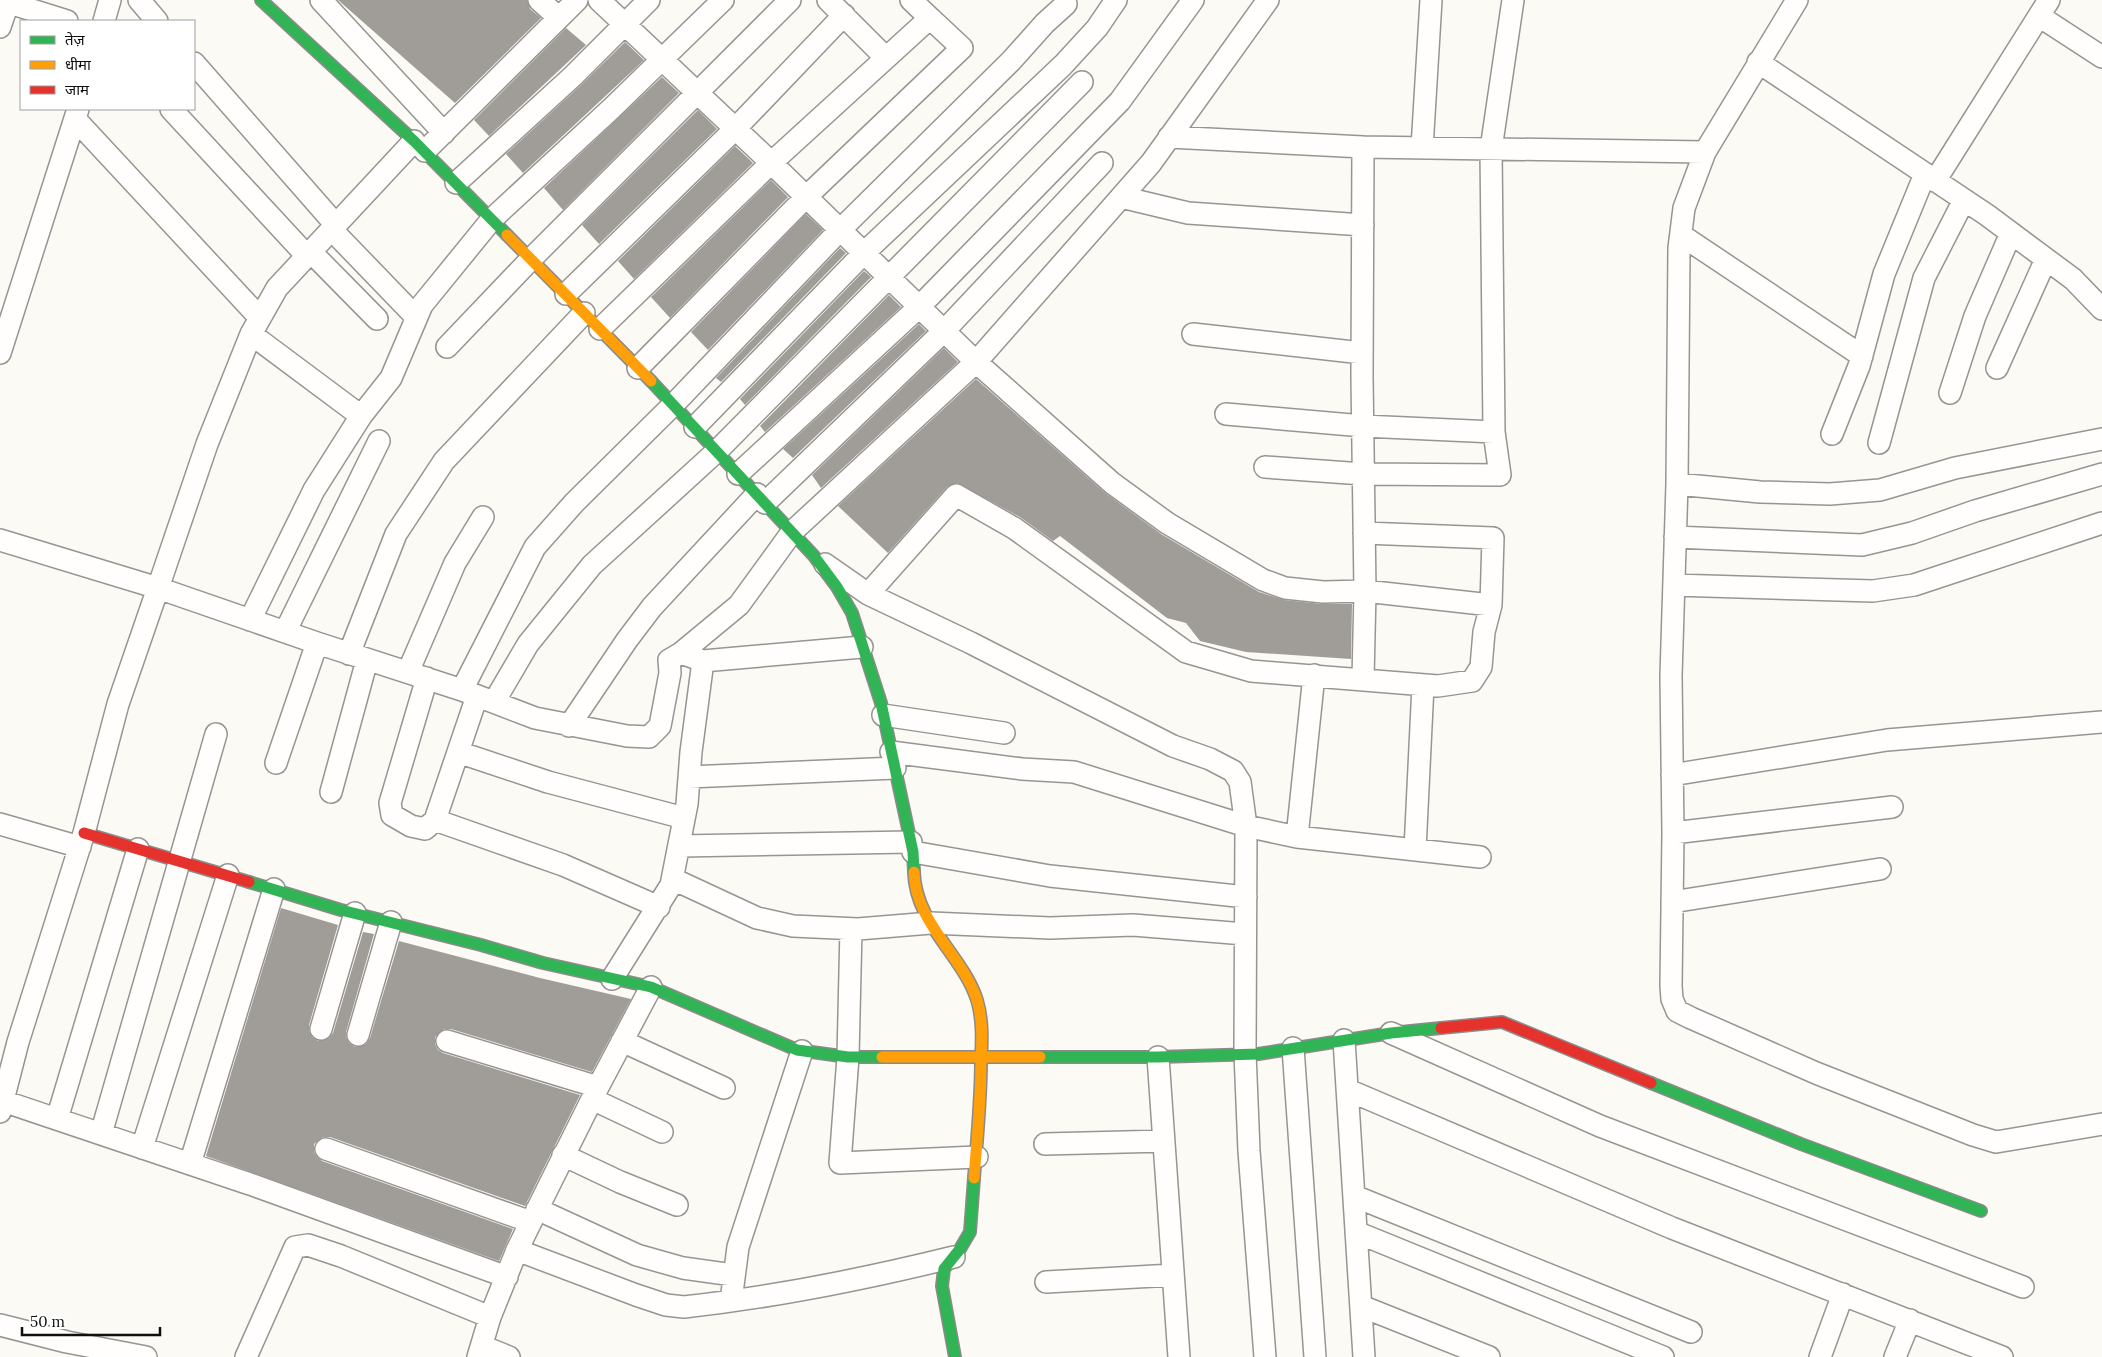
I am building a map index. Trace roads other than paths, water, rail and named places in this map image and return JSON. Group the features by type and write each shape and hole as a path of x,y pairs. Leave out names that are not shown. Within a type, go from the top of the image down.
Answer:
{"street":[{"path":"104,20 110,0"},
{"path":"139,0 156,20"},
{"path":"261,0 420,146 674,404 814,556 837,587 852,613 884,715 912,847 914,883 922,906 938,937 965,976 977,1000 982,1026 977,1157 970,1232 944,1269 942,1286 956,1357"},
{"path":"321,0 444,133"},
{"path":"540,0 559,18"},
{"path":"506,1277 190,1164 57,1119 2,1106 18,1042 82,840 118,704 208,444 256,326 277,288 334,227 420,146 444,133 577,0"},
{"path":"599,0 735,128 976,362 1112,483 1167,523 1263,580 1285,588 1314,591 1365,591 1491,605"},
{"path":"456,183 574,76 649,0"},
{"path":"250,620 314,490 362,416 391,378 422,304 492,219 663,60 723,0"},
{"path":"447,347 531,259 790,0"},
{"path":"828,0 886,58"},
{"path":"638,368 806,197 962,48 911,0"},
{"path":"695,427 864,253 1062,65 1097,28 1116,0"},
{"path":"738,474 919,307 1120,101 1193,0"},
{"path":"0,540 158,588 317,644 418,675 534,718 627,736 649,737 660,726 670,673 669,660 739,605 792,532 976,362 1151,163 1268,0"},
{"path":"1422,148 1431,0"},
{"path":"1265,467 1363,474 1500,476 1494,432 1491,149 1513,0"},
{"path":"1797,0 1705,152 1684,208 1679,248 1677,484 1671,676 1673,833 1672,1000 1677,1011 1816,1073 1973,1135 1996,1142 2102,1124"},
{"path":"0,27 4,1 64,20"},
{"path":"483,517 455,563 418,675 390,803 392,815 411,826 426,829 435,820 478,696 535,547 574,503 674,404 840,230 1066,4"},
{"path":"1832,434 1862,356 1884,274 1930,177 2044,8 2102,57"},
{"path":"566,294 735,128 844,15"},
{"path":"600,329 771,163 930,18"},
{"path":"1758,62 2011,233 2073,279 2102,309"},
{"path":"195,64 334,227 416,317"},
{"path":"478,696 528,644 592,565 717,451 1082,82"},
{"path":"172,110 309,254 377,318"},
{"path":"77,114 256,326 362,416"},
{"path":"0,353 77,114"},
{"path":"1169,137 1362,147 1705,152"},
{"path":"1362,147 1365,591 1363,679"},
{"path":"569,726 652,606 761,499 944,331 1102,163"},
{"path":"1121,197 1188,214 1362,225"},
{"path":"1879,443 1924,278 1964,200"},
{"path":"1950,393 1975,316 2011,233"},
{"path":"1681,235 1862,356"},
{"path":"1997,368 2046,259"},
{"path":"331,792 358,657 396,534 444,460 584,312"},
{"path":"1193,334 1362,353"},
{"path":"1226,414 1363,426 1494,432"},
{"path":"1677,484 1760,492 1830,494 1880,490 1955,468 2102,439"},
{"path":"285,632 379,441"},
{"path":"1675,537 1862,545 1912,533 1975,511 2102,474"},
{"path":"868,594 956,495 970,501 1014,528 1186,652 1251,671 1438,686 1472,681 1480,667 1484,632 1491,605 1493,538 1364,533"},
{"path":"1674,585 1873,591 1906,586 2102,522"},
{"path":"814,556 868,594 971,643 1156,738 1210,759 1232,771 1240,782 1246,826 1245,1053 1250,1161 1265,1357"},
{"path":"276,763 317,644"},
{"path":"681,652 703,661 862,647"},
{"path":"612,979 659,907 673,879 684,818 703,661"},
{"path":"1297,837 1314,675"},
{"path":"1414,850 1423,685"},
{"path":"884,715 1004,733"},
{"path":"1672,775 1887,740 2102,722"},
{"path":"101,1134 216,734"},
{"path":"458,752 548,782 684,818"},
{"path":"689,777 893,760 1074,772 1246,826 1297,837 1480,858"},
{"path":"1673,833 1892,807"},
{"path":"435,820 563,864 659,907"},
{"path":"0,824 138,849 228,874 354,913 481,945 543,963 652,987 802,1051 848,1057 1158,1057 1258,1054 1391,1033 1502,1022 1801,1144 1981,1211"},
{"path":"680,846 912,847 1050,876 1246,897"},
{"path":"57,1119 138,849"},
{"path":"1672,902 1880,869"},
{"path":"142,1148 228,874"},
{"path":"673,879 757,918 793,926 851,929 931,923 1050,928 1133,925 1245,934"},
{"path":"190,1164 274,889"},
{"path":"322,1029 354,913"},
{"path":"358,1035 391,922"},
{"path":"851,929 848,1057 840,1163 977,1157"},
{"path":"509,1357 480,1351 490,1317 517,1250 563,1155 652,987"},
{"path":"1391,1033 1600,1126 2023,1287"},
{"path":"1344,1040 1364,1357"},
{"path":"447,1041 595,1093 662,1132"},
{"path":"622,1041 724,1088"},
{"path":"1293,1048 1315,1357"},
{"path":"731,1301 738,1248 802,1051"},
{"path":"1158,1057 1179,1357"},
{"path":"1348,1090 1672,1228 1910,1320 1997,1356"},
{"path":"1045,1144 1164,1141"},
{"path":"326,1149 534,1216 637,1255 683,1268 733,1276"},
{"path":"563,1155 677,1205"},
{"path":"1354,1196 1691,1332"},
{"path":"1356,1232 1662,1357"},
{"path":"246,1357 295,1247 308,1245 341,1256 490,1317"},
{"path":"517,1250 666,1305 684,1307 731,1301 890,1273 954,1257"},
{"path":"1046,1282 1173,1276"},
{"path":"1820,1357 1843,1294"},
{"path":"1361,1306 1488,1357"},
{"path":"1895,1357 1910,1320"},
{"path":"0,1325 92,1352 146,1357"}]}
